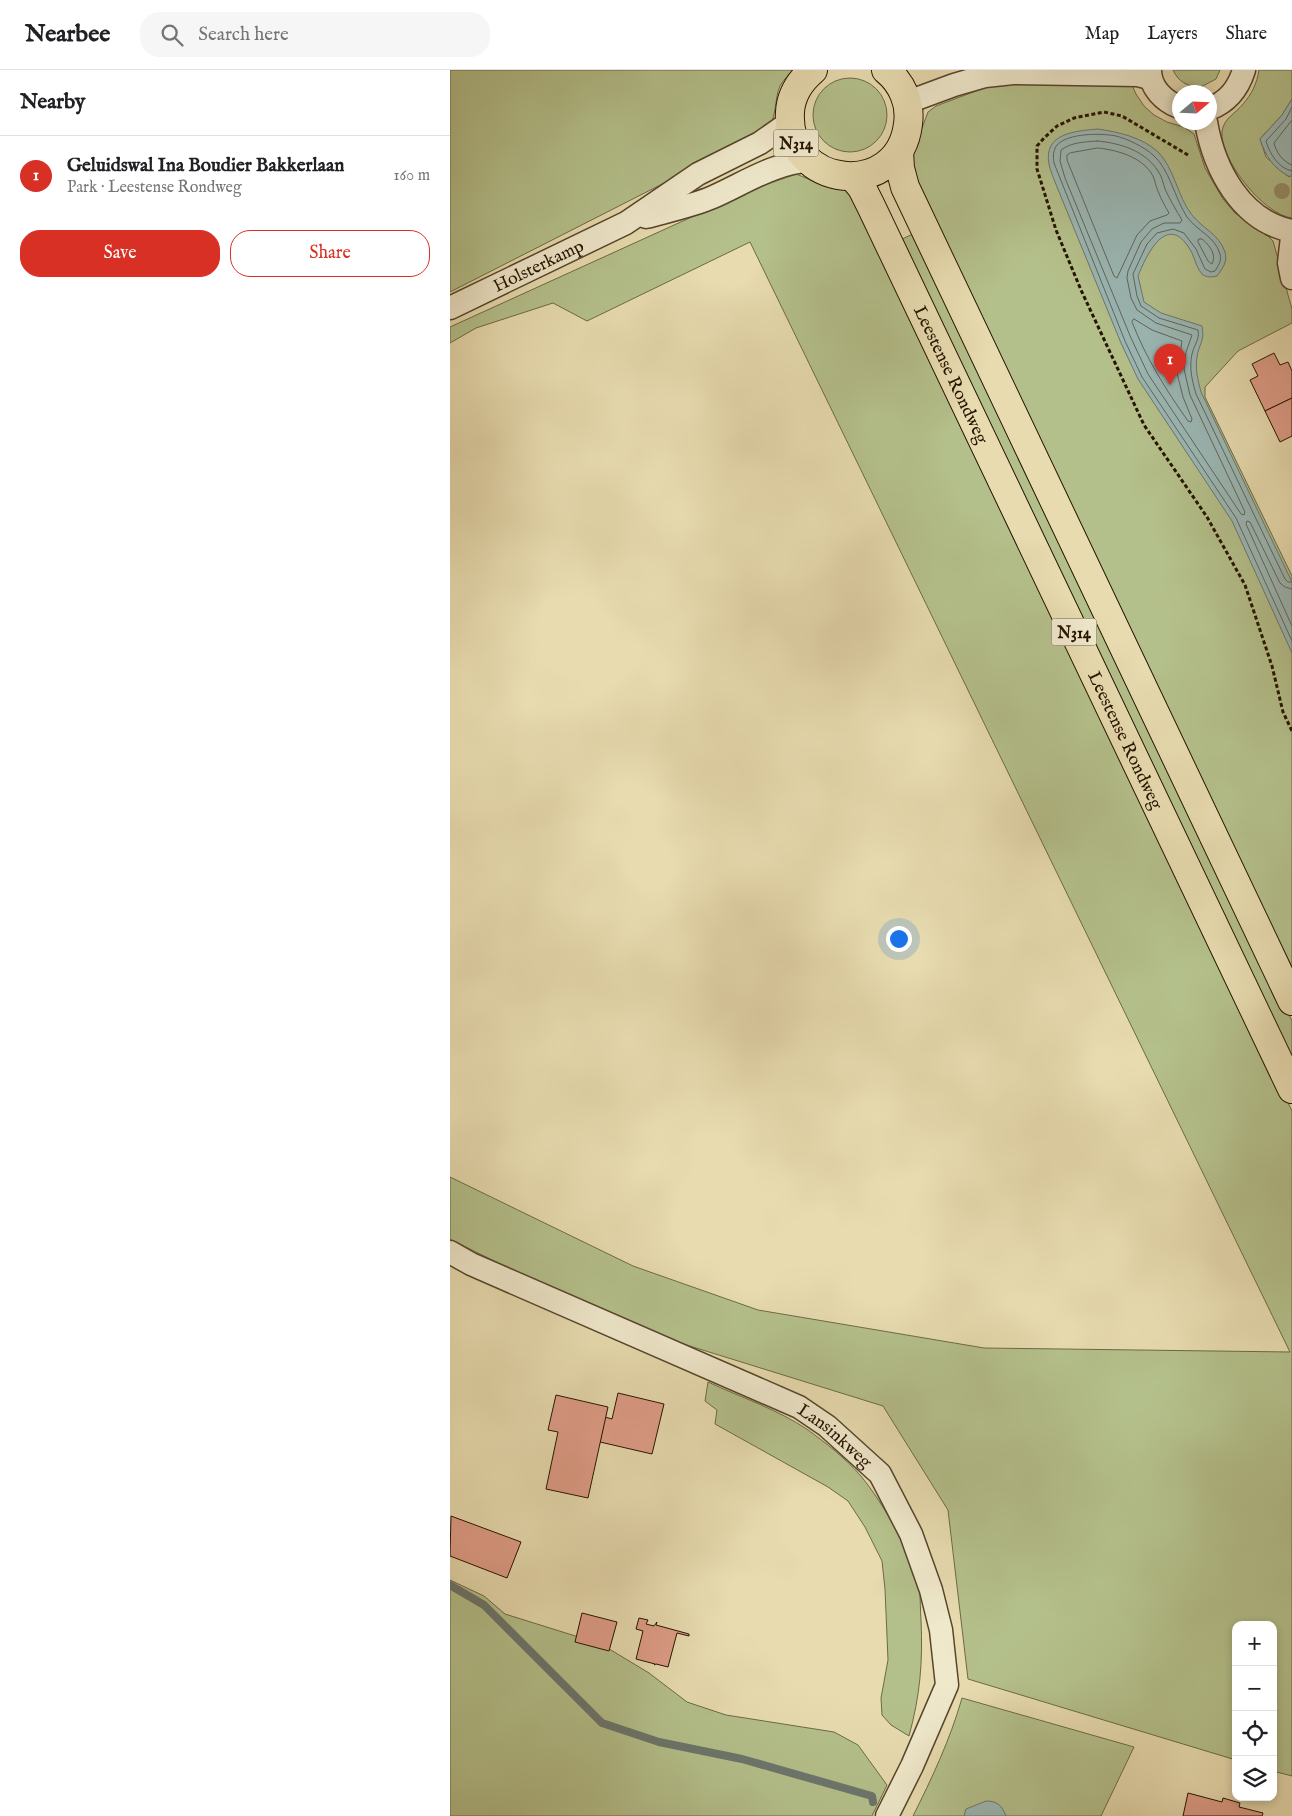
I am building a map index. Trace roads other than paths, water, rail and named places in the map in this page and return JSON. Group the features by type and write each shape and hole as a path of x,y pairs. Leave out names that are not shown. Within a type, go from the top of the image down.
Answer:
{"main road":[{"name":"N314","path":"806,72 794,95 791,107 790,122 798,148 808,162 830,174 853,177 871,173 889,163 899,152 907,133 910,114 908,102 899,84 896,71"},
{"name":"N314","path":"899,152 900,168 905,187 1292,1000"},
{"name":"Leestense Rondweg","path":"853,177 862,188 876,214 1292,1089"}],"street":[{"path":"1217,106 1230,96 1240,83 1244,70"},
{"path":"908,102 954,84 985,76 1013,73 1150,74 1159,94 1172,104"},
{"name":"Holsterkamp","path":"450,308 626,223 698,174 760,143 790,122"},
{"path":"1207,130 1209,140 1226,181 1247,208 1277,226 1292,231"},
{"name":"Holsterkamp","path":"626,223 710,198 795,162 808,162"},
{"path":"1292,238 1290,263 1292,278"},
{"name":"Lansinkweg","path":"450,1252 471,1264 799,1407 827,1426 880,1474 911,1534 931,1590 941,1630 947,1685 912,1766 887,1816"}],"water":[{"path":"1292,99 1292,174 1290,177 1279,170 1271,161 1260,139 1282,115"},
{"path":"1098,129 1122,134 1145,142 1158,152 1168,166 1187,208 1196,220 1215,236 1225,252 1223,268 1217,276 1206,276 1200,272 1192,253 1183,241 1175,235 1167,235 1153,246 1138,276 1144,302 1161,313 1202,326 1203,336 1196,366 1201,392 1292,582 1292,653 1232,521 1138,379 1121,343 1052,173 1048,154 1056,140 1071,133"},
{"path":"986,1801 999,1805 1006,1816 964,1816 966,1809"}],"waterway":[{"path":"450,1585 484,1605 602,1723 659,1742 742,1759 872,1796 873,1802"}],"place":[{"name":"Geluidswal Ina Boudier Bakkerlaan","path":"1170,385"}]}
